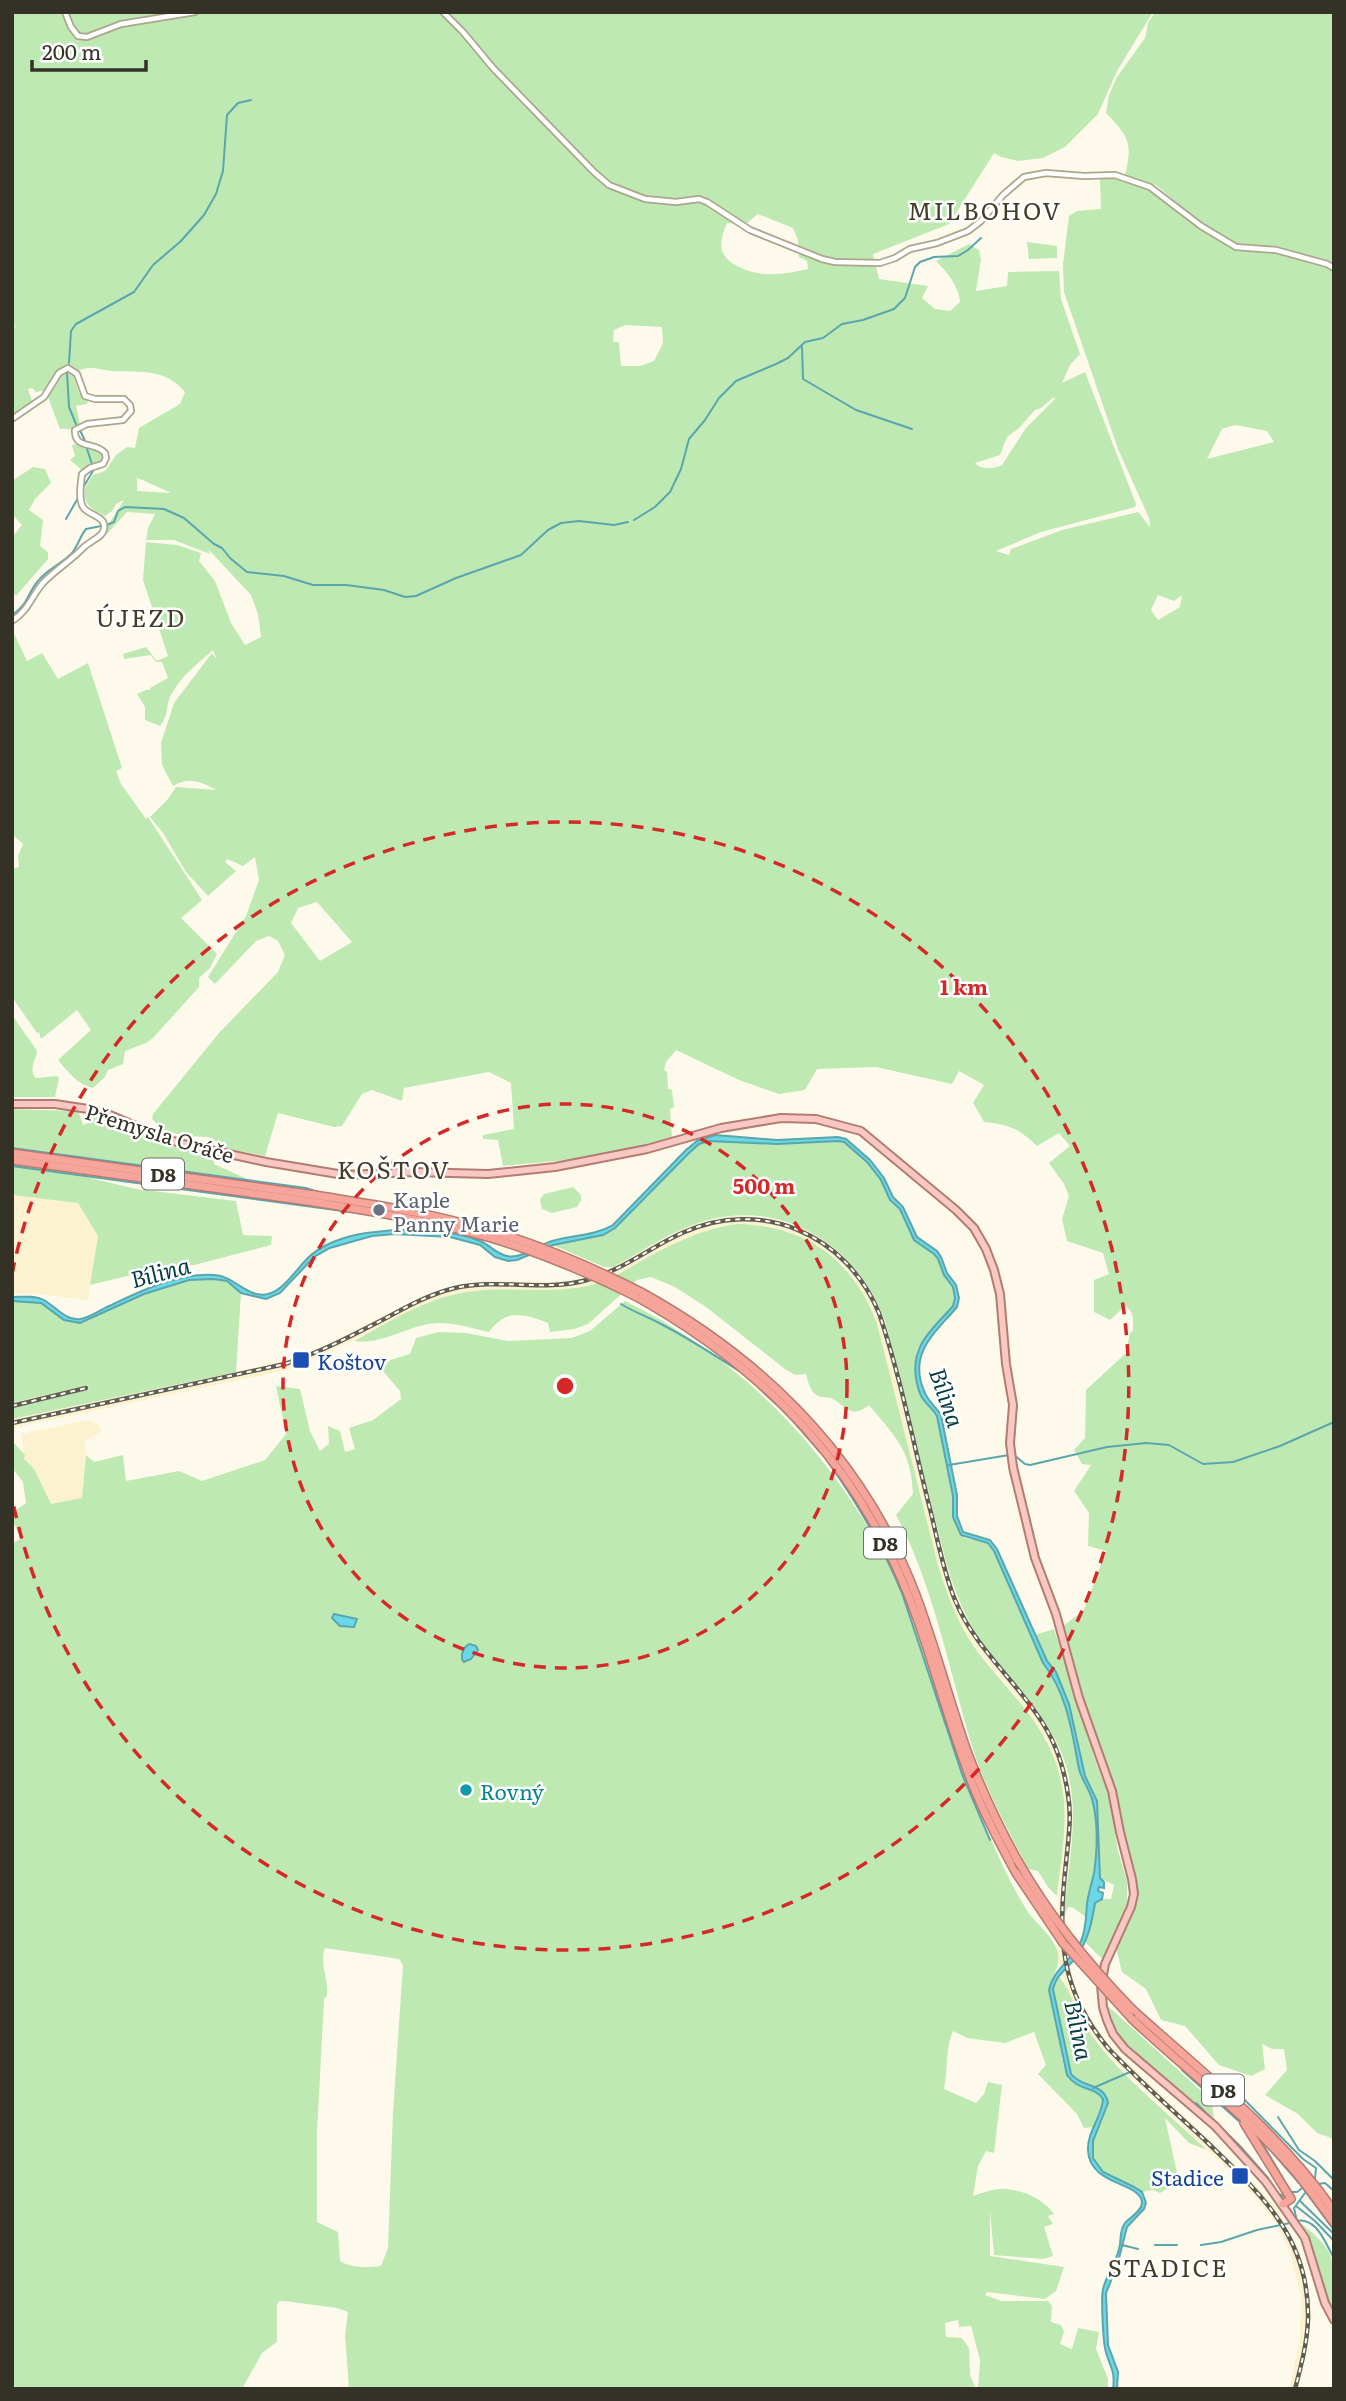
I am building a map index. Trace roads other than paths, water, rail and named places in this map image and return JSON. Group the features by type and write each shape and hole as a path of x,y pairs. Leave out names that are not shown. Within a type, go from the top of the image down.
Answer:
{"highway":[{"name":"D8","path":"12,1153 314,1199 424,1221 493,1239 579,1269 638,1294 702,1328 763,1375 820,1433 859,1486 903,1566 924,1618 978,1780 1034,1889 1068,1937 1133,2014 1305,2177"},
{"name":"D8","path":"12,1160 314,1199"},
{"name":"D8","path":"638,1294 698,1334 758,1380 813,1436 853,1489 897,1568 918,1620 972,1782 1016,1873 1063,1943 1108,1995 1248,2112 1305,2177 1334,2223"},
{"path":"1233,2108 1291,2199 1283,2204"},
{"name":"D8","path":"1317,2194 1334,2211"}],"main road":[{"name":"Přemysla Oráče","path":"12,1104 55,1104 88,1109 108,1114 171,1140 335,1175 414,1172 488,1174 587,1163 672,1143 712,1130 781,1118 816,1119 853,1128 876,1142 962,1215 986,1248 998,1285 1006,1364 1013,1399 1011,1456 1035,1558 1058,1621 1079,1698 1112,1791 1132,1879 1131,1907 1103,1971 1102,2000 1107,2020 1113,2034 1125,2049 1215,2126 1283,2204 1307,2244 1325,2303 1334,2320"}],"street":[{"path":"65,12 78,36 87,37 121,24 195,12"},
{"path":"443,12 493,68 609,185 625,193 658,202 699,199 750,230 822,259 835,262 880,262 895,258 910,249 951,239 981,222 1003,195 1024,177 1046,173 1125,177 1150,187 1201,226 1236,247 1276,250 1334,268"},
{"path":"12,419 44,397 59,373 68,368 77,373 82,392 89,398 117,398 127,401 131,411 123,420 80,425 75,430 78,443 98,446 105,453 103,464 82,474 81,493 82,505 86,511 104,526 101,534 41,585 24,613 12,621"}],"water":[{"path":"715,1135 777,1140 838,1137 846,1139 870,1160 884,1178 893,1197 903,1207 917,1237 937,1251 956,1285 959,1298 957,1307 932,1336 921,1356 919,1367 925,1393 941,1415 957,1495 957,1516 963,1532 990,1540 997,1549 1069,1704 1085,1776 1097,1801 1100,1878 1104,1882 1104,1888 1099,1887 1098,1891 1103,1893 1102,1899 1095,1903 1084,1944 1073,1961 1059,1975 1053,1989 1071,2074 1102,2092 1108,2103 1093,2141 1093,2158 1103,2172 1142,2192 1146,2203 1144,2209 1127,2227 1117,2266 1106,2293 1108,2345 1118,2372 1117,2389 1113,2389 1113,2372 1104,2343 1103,2289 1117,2256 1123,2226 1138,2212 1142,2203 1140,2196 1134,2191 1097,2171 1091,2162 1088,2143 1103,2099 1095,2092 1076,2084 1067,2075 1049,1990 1055,1976 1077,1948 1084,1932 1096,1856 1095,1811 1079,1769 1071,1727 1058,1687 1043,1663 994,1551 988,1543 961,1535 953,1517 953,1496 937,1416 920,1394 915,1366 925,1338 953,1306 953,1287 934,1254 914,1240 900,1209 890,1200 881,1180 867,1162 844,1142 838,1141 777,1144 708,1141 699,1144 689,1153 615,1228 603,1235 553,1245 517,1260 508,1261 495,1257 480,1245 450,1237 394,1234 372,1236 330,1248 314,1257 280,1293 266,1299 241,1293 227,1281 189,1280 144,1294 80,1323 64,1320 41,1303 12,1301 12,1297 40,1298 65,1315 80,1319 160,1284 201,1275 222,1276 254,1293 268,1294 286,1283 311,1255 325,1246 350,1236 387,1231 428,1230 456,1234 480,1241 503,1255 524,1254 552,1241 591,1233 613,1225 686,1150 697,1141"},
{"path":"334,1614 357,1619 354,1627 340,1626 332,1618"},
{"path":"470,1644 478,1650 471,1659 464,1662 463,1652"}],"waterway":[{"path":"69,363 71,331 76,324 134,292 153,265 181,241 204,215 216,194 223,171 227,115 238,103 251,100"},
{"path":"634,520 655,507 670,492 681,469 689,439 719,398 736,381 788,358 805,342 823,338 842,324 894,309 905,298 915,267 920,262 934,257 958,256 981,238"},
{"path":"802,347 803,379 856,410 912,429"},
{"path":"67,373 69,407 76,424"},
{"path":"80,430 85,441"},
{"path":"87,449 92,464"},
{"path":"84,486 93,471"},
{"path":"66,519 78,498"},
{"path":"107,525 114,522 118,511 125,507 164,509 184,518 247,572 284,576 313,585 346,585 384,590 405,597 416,596 456,578 521,555 548,530 561,523 579,521 614,525 628,522"},
{"path":"12,615 21,607 42,577 72,553 86,529 101,526"},
{"path":"12,1148 306,1188 318,1192"},
{"path":"12,1166 365,1214"},
{"path":"621,1304 681,1335 739,1371"},
{"path":"759,1388 775,1403"},
{"path":"794,1422 820,1452"},
{"path":"1014,1455 1030,1465 1107,1447 1146,1443 1169,1445 1203,1464 1233,1462 1280,1446 1334,1422"},
{"path":"949,1465 1009,1455"},
{"path":"826,1459 868,1524 902,1593 962,1774 990,1840"},
{"path":"1182,2070 1242,2124"},
{"path":"1093,2088 1130,2072"},
{"path":"1227,2082 1303,2159 1316,2168 1315,2178"},
{"path":"1196,2103 1268,2178"},
{"path":"1278,2117 1299,2150 1334,2180"},
{"path":"1261,2141 1291,2192 1297,2192 1305,2186"},
{"path":"1267,2146 1334,2230"},
{"path":"1318,2184 1325,2183 1334,2191"},
{"path":"1297,2221 1294,2208 1305,2193"},
{"path":"1279,2194 1285,2195"},
{"path":"1300,2201 1334,2234"},
{"path":"1296,2206 1334,2241"},
{"path":"1295,2221 1303,2221 1315,2227 1334,2258"},
{"path":"1201,2245 1290,2223"},
{"path":"1122,2245 1138,2249"},
{"path":"1155,2245 1177,2245"}],"railway":[{"path":"12,1423 285,1364 337,1343 419,1301 455,1288 488,1284 554,1285 587,1280 612,1271 682,1233 712,1223 741,1219 770,1222 798,1230 823,1243 845,1262 864,1285 879,1313 901,1387 955,1600 982,1646 1038,1716 1058,1754 1070,1812 1063,1889 1063,1938 1071,1983 1080,2004 1108,2048 1248,2182 1280,2221 1292,2242 1307,2291 1308,2320 1295,2389"},
{"path":"12,1406 86,1388"}],"place":[{"name":"Kaple Panny Marie","path":"379,1210"},
{"name":"Koštov","path":"301,1360"},
{"name":"Rovný","path":"466,1790"},
{"name":"Stadice","path":"1240,2176"}],"district":[{"name":"MILBOHOV","path":"985,209"},
{"name":"ÚJEZD","path":"141,616"},
{"name":"KOŠTOV","path":"394,1168"},
{"name":"STADICE","path":"1168,2266"}],"water label":[{"name":"Bílina","path":"160,1271"},
{"name":"Bílina","path":"948,1397"},
{"name":"Bílina","path":"1080,2030"}]}
